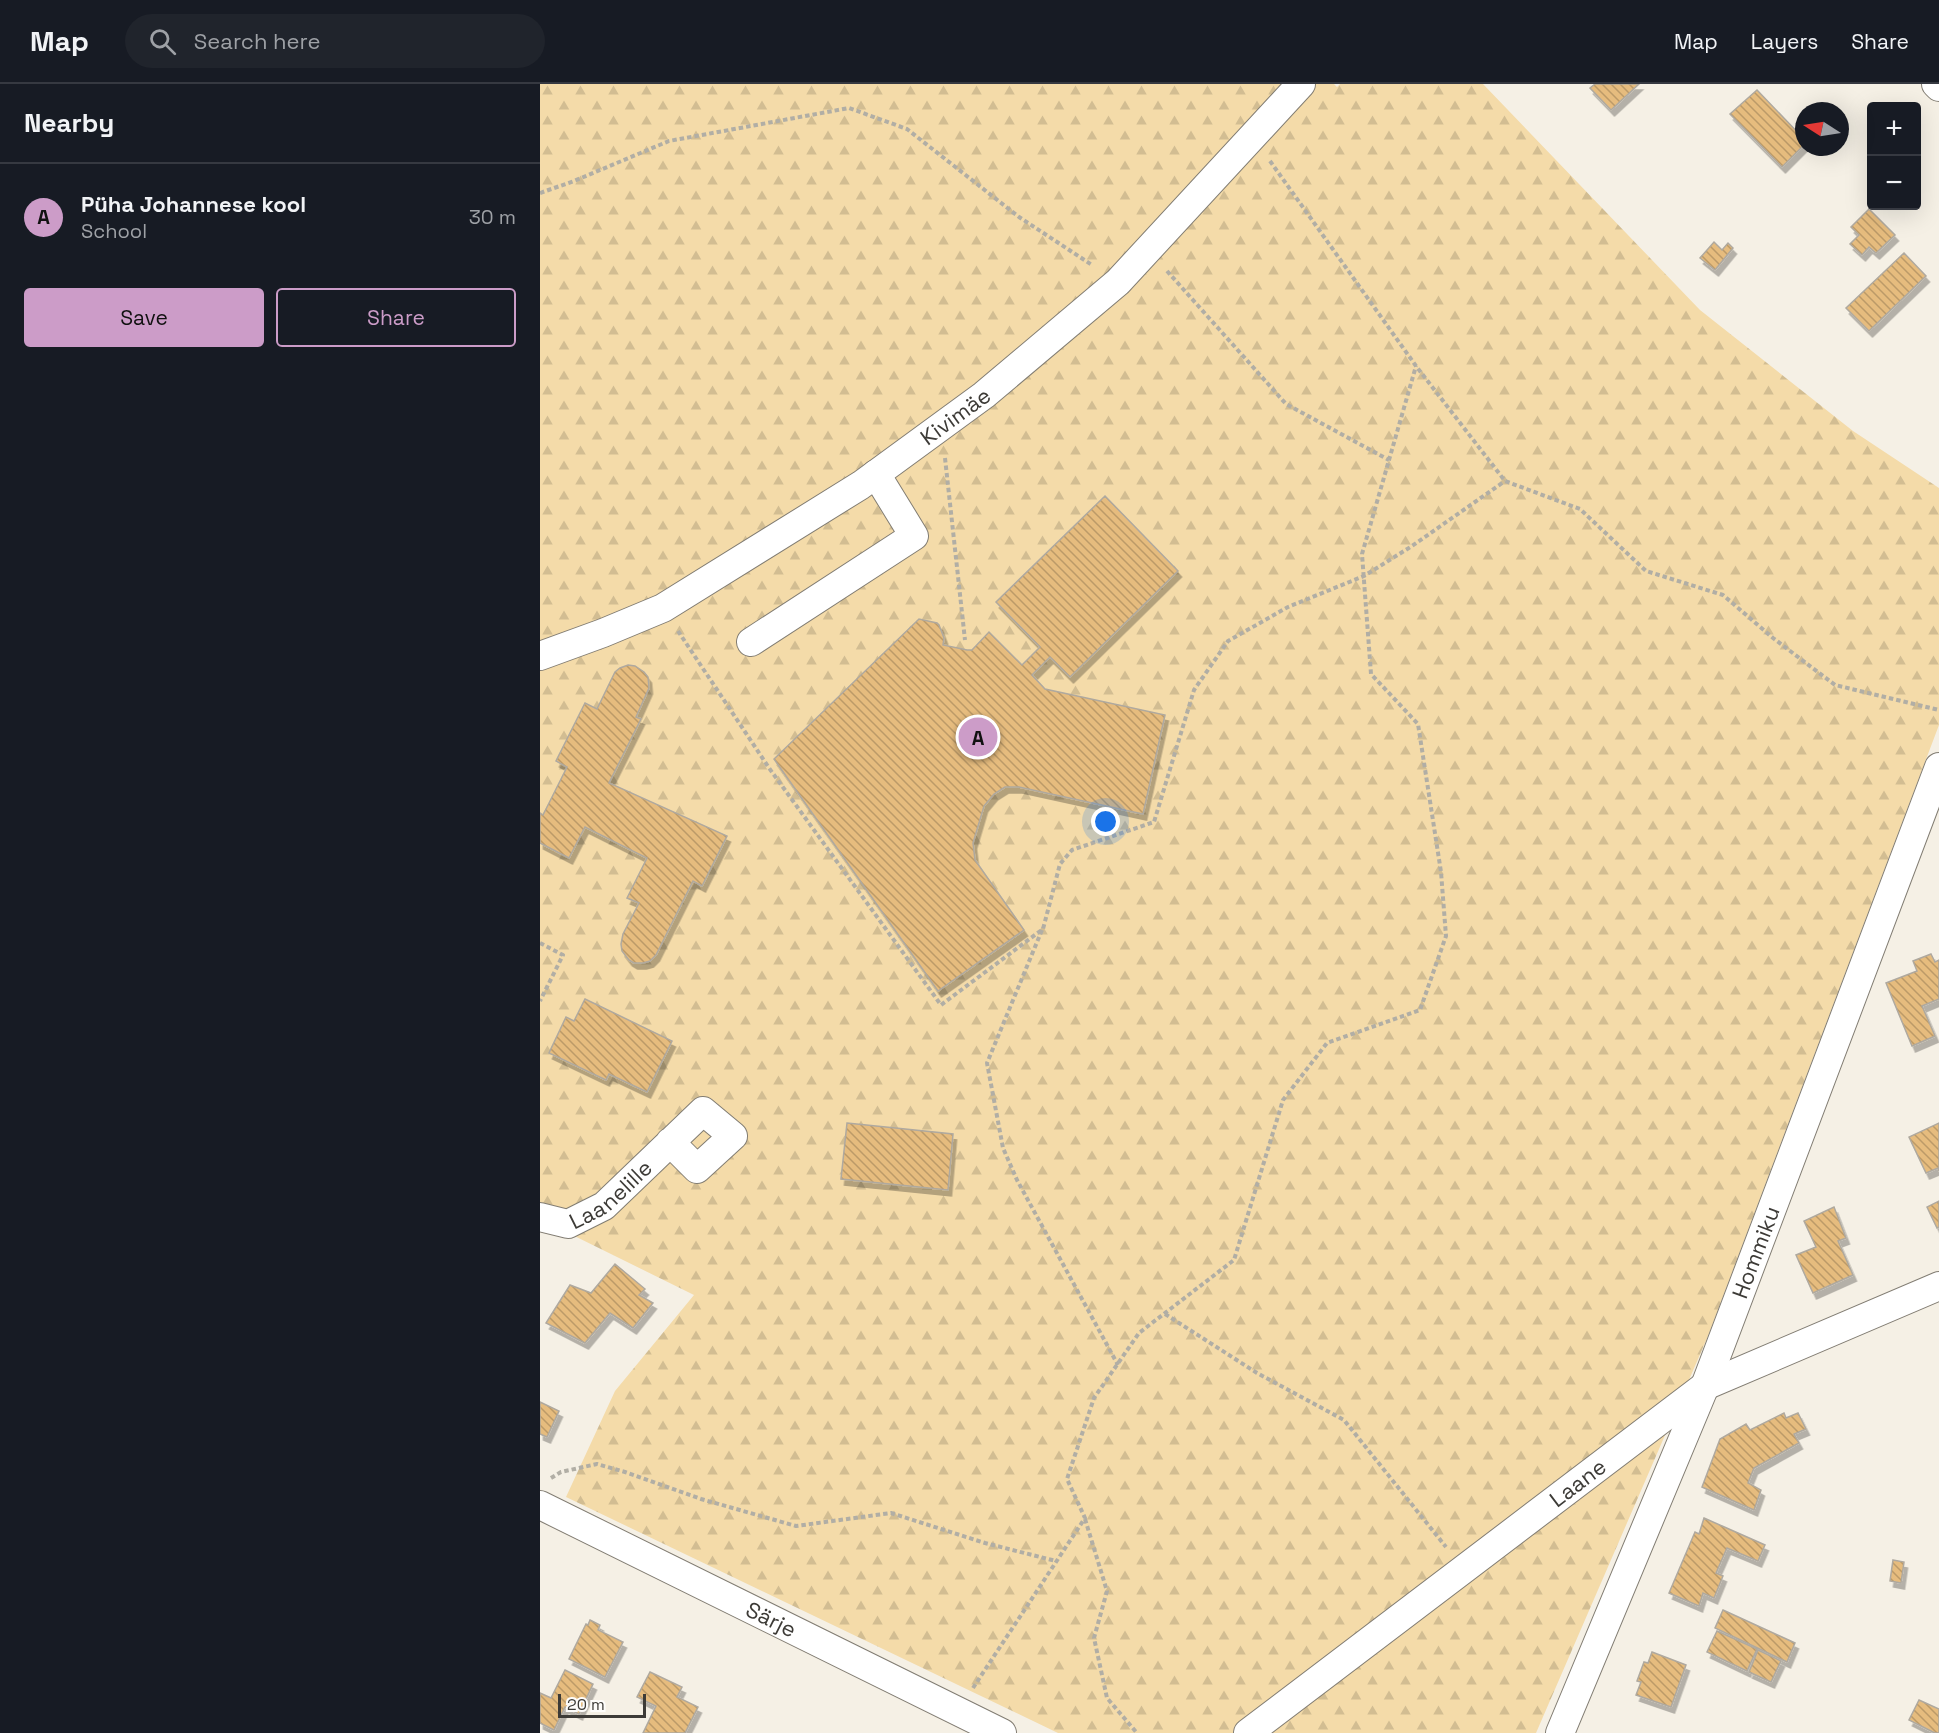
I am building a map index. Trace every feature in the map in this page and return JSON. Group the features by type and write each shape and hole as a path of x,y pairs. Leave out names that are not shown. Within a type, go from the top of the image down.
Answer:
{"street":[{"name":"Kivimäe","path":"540,656 663,608 876,474 984,395 1118,282 1301,84"},
{"path":"752,642 914,536 876,474"},
{"name":"Hommiku","path":"1560,1733 1705,1386 1939,767"},
{"name":"Laanelille","path":"540,1217 568,1224 604,1206 670,1142"},
{"name":"Laane","path":"1248,1733 1705,1386 1939,1286"},
{"name":"Särje","path":"544,1493 958,1712 1002,1733"}],"path":[{"path":"540,193 669,141 849,108 907,129 1019,218 1118,282"},
{"path":"1252,136 1416,366 1505,481 1580,509 1646,571 1723,595 1773,638 1835,685 1939,710"},
{"path":"1147,251 1286,404 1389,460"},
{"path":"1137,1733 1107,1698 1094,1638 1107,1591 1085,1518 1067,1479 1094,1398 1139,1333 1234,1260 1283,1100 1327,1043 1420,1010 1446,936 1442,872 1418,724 1371,674 1362,554 1416,366"},
{"path":"945,455 965,640"},
{"path":"1118,1365 1017,1180 1003,1148 987,1063 1043,929 1060,864 1072,850 1154,822 1194,690 1228,641 1288,607 1364,576 1412,546 1505,481"},
{"path":"663,608 770,768 941,1005 1043,929"},
{"path":"540,943 563,955 540,1001"},
{"path":"1165,1314 1257,1373 1344,1420 1464,1569"},
{"path":"544,1493 561,1472 597,1464 701,1499 796,1526 891,1513 1056,1561"},
{"path":"958,1712 1085,1518"}],"green space":[{"path":"540,84 1334,84 1337,87 1340,84 1483,84 1700,310 1853,431 1939,488 1939,725 1708,1336 1536,1733 1058,1733 566,1497 615,1391 694,1295 540,1219"}],"building":[{"path":"1595,84 1639,84 1611,110 1590,88"},
{"path":"1757,90 1795,130 1795,154 1782,167 1730,114"},
{"path":"1870,210 1895,235 1876,253 1869,247 1862,255 1850,244 1859,235 1851,227"},
{"path":"1714,242 1722,250 1728,243 1733,248 1715,270 1700,258"},
{"path":"1904,253 1926,276 1869,331 1846,308"},
{"path":"1105,496 1178,571 1070,677 1050,657 1032,675 1045,689 1165,715 1143,814 1019,787 1005,787 994,794 984,806 973,843 975,860 1024,930 938,991 774,759 919,619 939,625 944,638 943,645 967,650 972,650 989,632 1022,665 1040,647 996,602"},
{"path":"628,665 635,666 644,672 648,677 649,688 636,717 641,719 609,783 727,836 702,886 693,881 656,955 650,961 643,963 634,963 629,960 622,951 621,944 623,934 639,903 627,898 647,858 585,827 569,858 540,843 540,813 543,815 567,767 556,761 585,703 597,709 615,672"},
{"path":"1931,954 1935,962 1939,960 1939,999 1922,1006 1935,1036 1912,1046 1886,983 1917,971 1913,961"},
{"path":"585,999 672,1041 647,1092 609,1074 606,1080 549,1053 566,1017 574,1021"},
{"path":"847,1123 953,1134 948,1190 841,1179"},
{"path":"1939,1123 1939,1171 1938,1168 1926,1173 1909,1137"},
{"path":"1939,1201 1939,1227 1937,1228 1927,1207"},
{"path":"1834,1207 1846,1238 1838,1241 1853,1275 1813,1293 1796,1255 1816,1247 1804,1221"},
{"path":"615,1264 645,1289 639,1295 653,1303 633,1328 610,1313 585,1343 546,1323 570,1285 591,1293"},
{"path":"540,1402 559,1411 547,1437 540,1434"},
{"path":"1784,1413 1786,1418 1798,1413 1806,1429 1794,1434 1799,1443 1754,1468 1748,1483 1761,1490 1754,1510 1702,1487 1720,1439 1746,1424 1750,1430"},
{"path":"1704,1518 1765,1545 1758,1561 1727,1548 1716,1573 1723,1576 1714,1598 1703,1593 1699,1606 1669,1593 1695,1532 1699,1534"},
{"path":"1893,1560 1904,1562 1901,1583 1890,1581"},
{"path":"1723,1610 1795,1643 1787,1662 1715,1628"},
{"path":"590,1620 600,1625 598,1630 623,1642 605,1677 569,1659"},
{"path":"1717,1631 1757,1649 1747,1671 1707,1652"},
{"path":"1758,1650 1781,1661 1771,1682 1749,1672"},
{"path":"1652,1652 1686,1665 1671,1707 1636,1695 1641,1682 1637,1681 1644,1662 1648,1663"},
{"path":"565,1670 593,1684 579,1714 565,1707 554,1730 540,1723 540,1693 551,1698"},
{"path":"650,1672 682,1687 677,1697 698,1707 685,1733 643,1733 656,1706 637,1697"},
{"path":"1919,1700 1939,1709 1939,1733 1909,1720"}],"place":[{"name":"Püha Johannese kool","path":"978,737"}]}
